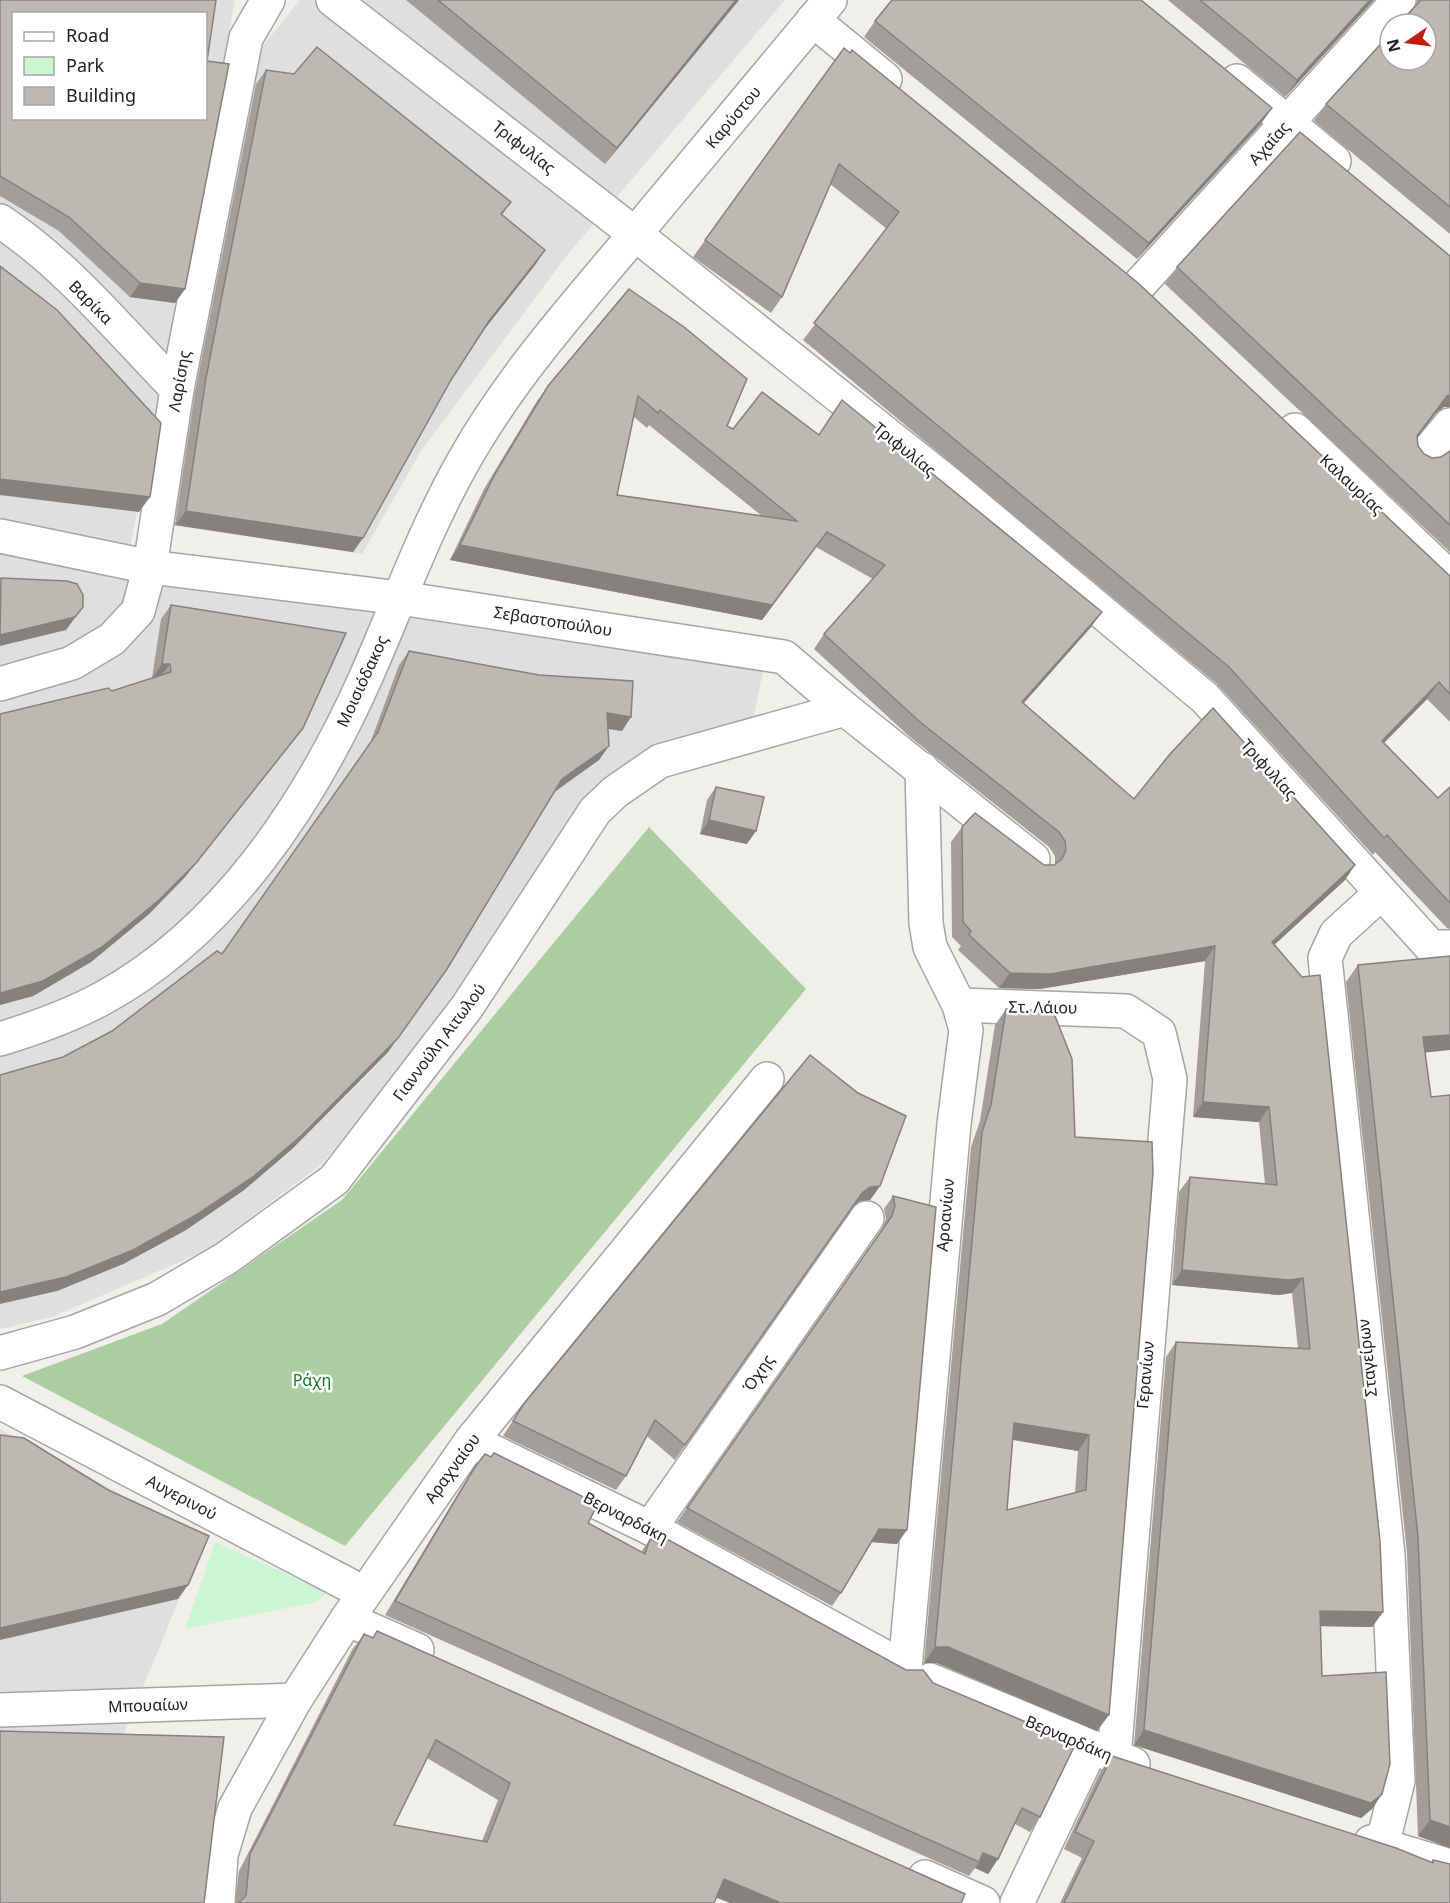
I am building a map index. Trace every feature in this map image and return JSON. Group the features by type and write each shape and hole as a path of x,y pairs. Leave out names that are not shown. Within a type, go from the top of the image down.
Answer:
{"street":[{"name":"Λαρίσης","path":"0,684 72,663 112,639 138,611 150,567 177,388 246,38 268,0"},
{"name":"Τριφυλίας","path":"333,0 635,234 949,484 1205,698 1381,893 1441,947"},
{"name":"Αχαΐας","path":"1139,285 1399,0"},
{"name":"Καρύστου","path":"635,234 821,10"},
{"path":"821,10 912,101"},
{"path":"1217,65 1360,183"},
{"name":"Βαρίκα","path":"0,221 24,237 177,388"},
{"name":"Μοισιόδακος","path":"0,1039 69,1015 105,997 146,971 212,914 266,849 327,757 364,681 447,493 481,431 540,348 635,234"},
{"path":"1112,263 1165,309"},
{"name":"Καλαυρίας","path":"1275,412 1450,578"},
{"path":"1424,456 1450,425"},
{"name":"Σεβαστοπούλου","path":"0,536 150,567 400,598 784,657 845,709 1036,862"},
{"name":"Γιαννούλη Αιτωλού","path":"0,1353 75,1332 157,1299 225,1259 334,1180 467,1007 595,811 615,792 660,761 845,709"},
{"name":"Αροανίων","path":"917,1674 954,1124 966,1030 959,1005 930,946 926,923 922,769"},
{"name":"Σταγείρων","path":"1381,893 1336,934 1325,958 1388,1555 1398,1781 1382,1845"},
{"name":"Στ. Λάιου","path":"959,1005 1126,1011"},
{"name":"Γερανίων","path":"1017,1903 1102,1753 1170,1079 1159,1034 1126,1011"},
{"name":"Αραχναίου","path":"218,1903 221,1855 235,1808 295,1700 355,1606 471,1441 767,1079"},
{"name":"Όχης","path":"650,1528 867,1218"},
{"name":"Αυγερινού","path":"0,1402 355,1606 444,1662"},
{"name":"Βερναρδάκη","path":"471,1441 650,1528 917,1674 1102,1753 1158,1772"},
{"name":"Μπουαίων","path":"0,1710 295,1700"},
{"path":"1338,1831 1450,1866"},
{"path":"897,1864 983,1903"}],"shaded area":[{"path":"0,0 235,0 125,574 763,672 753,719 660,746 322,1164 205,1251 52,1317 0,1329"},
{"path":"300,0 785,0 567,255 421,451 362,554 163,524 244,69"},
{"path":"0,1429 204,1539 117,1750 0,1903"}],"green space":[{"name":"Ράχη","path":"649,827 806,989 345,1546 22,1376 162,1324 342,1200"},
{"path":"215,1542 328,1592 316,1602 185,1629"}],"building":[{"path":"0,0 216,0 207,61 229,64 185,289 140,283 69,217 0,176"},
{"path":"438,0 736,0 617,148"},
{"path":"892,0 1141,0 1272,108 1149,243 875,21"},
{"path":"1200,0 1370,0 1297,80"},
{"path":"1421,0 1450,0 1450,207 1326,104 1378,47 1378,72 1438,72 1438,12 1410,12"},
{"path":"317,47 511,202 501,214 545,250 489,321 451,380 363,538 186,511 206,378 266,70 294,74"},
{"path":"844,48 850,53 852,50 1138,283 1450,576 1450,694 1439,682 1382,741 1438,798 1450,787 1450,903 1387,835 1384,838 1229,667 814,323 899,212 839,164 782,297 705,240"},
{"path":"1300,132 1450,256 1450,395 1417,436 1418,446 1424,454 1432,458 1441,457 1450,451 1450,525 1177,267"},
{"path":"0,266 57,310 161,423 150,497 0,479"},
{"path":"629,289 684,327 747,379 727,426 733,429 762,392 819,435 842,400 1102,612 1022,702 1134,799 1170,754 1213,708 1355,865 1272,942 1302,977 1320,975 1380,1541 1383,1612 1320,1611 1322,1676 1386,1672 1390,1764 1382,1794 1371,1803 1144,1730 1176,1342 1310,1349 1303,1278 1289,1280 1182,1270 1190,1177 1277,1185 1269,1107 1203,1102 1215,946 1050,974 1010,973 969,935 971,931 963,922 962,827 975,813 1044,865 1054,865 1062,859 1066,850 1065,841 1059,832 920,722 824,634 885,565 827,532 772,605 460,545 495,474 548,386","holes":["638,396 658,413 660,410 797,521 617,495"]},
{"path":"1,578 67,581 77,584 83,595 83,607 75,617 0,635"},
{"path":"171,605 346,633 303,728 196,863 159,900 102,947 43,981 0,993 0,714 108,688 112,691 171,672 170,664 162,664"},
{"path":"409,651 539,675 633,681 631,717 607,713 609,746 562,779 447,969 398,1038 302,1135 254,1176 196,1215 133,1250 66,1277 0,1292 0,1075 63,1057 112,1031 217,951 222,954 378,732"},
{"path":"716,787 764,797 756,831 709,820"},
{"path":"1450,956 1450,1035 1423,1037 1431,1097 1450,1095 1450,1827 1430,1820 1418,1537 1358,965"},
{"path":"1006,1009 1053,1011 1072,1059 1075,1137 1152,1142 1153,1173 1109,1715 948,1647 935,1647 982,1132 991,1105","holes":["1014,1423 1089,1435 1086,1490 1007,1510"]},
{"path":"810,1055 858,1093 906,1116 880,1186 870,1187 862,1193 685,1445 655,1420 626,1476 513,1421 523,1405"},
{"path":"893,1196 936,1207 907,1530 879,1529 841,1593 687,1508 892,1216 895,1206"},
{"path":"0,1435 24,1438 108,1490 209,1536 188,1585 0,1628"},
{"path":"494,1453 598,1504 588,1523 645,1554 650,1539 661,1544 665,1538 906,1670 923,1670 933,1683 1076,1743 1040,1817 1022,1808 998,1859 983,1853 979,1862 395,1601 475,1467 485,1454 491,1457"},
{"path":"377,1631 965,1894 961,1903 781,1903 724,1879 714,1903 238,1903 246,1896 250,1854 364,1634 373,1638","holes":["436,1740 510,1783 487,1842 394,1825"]},
{"path":"0,1731 224,1737 204,1903 0,1903"},
{"path":"1112,1756 1396,1848 1433,1863 1433,1860 1450,1864 1450,1903 1064,1903 1094,1841 1075,1832"}]}
